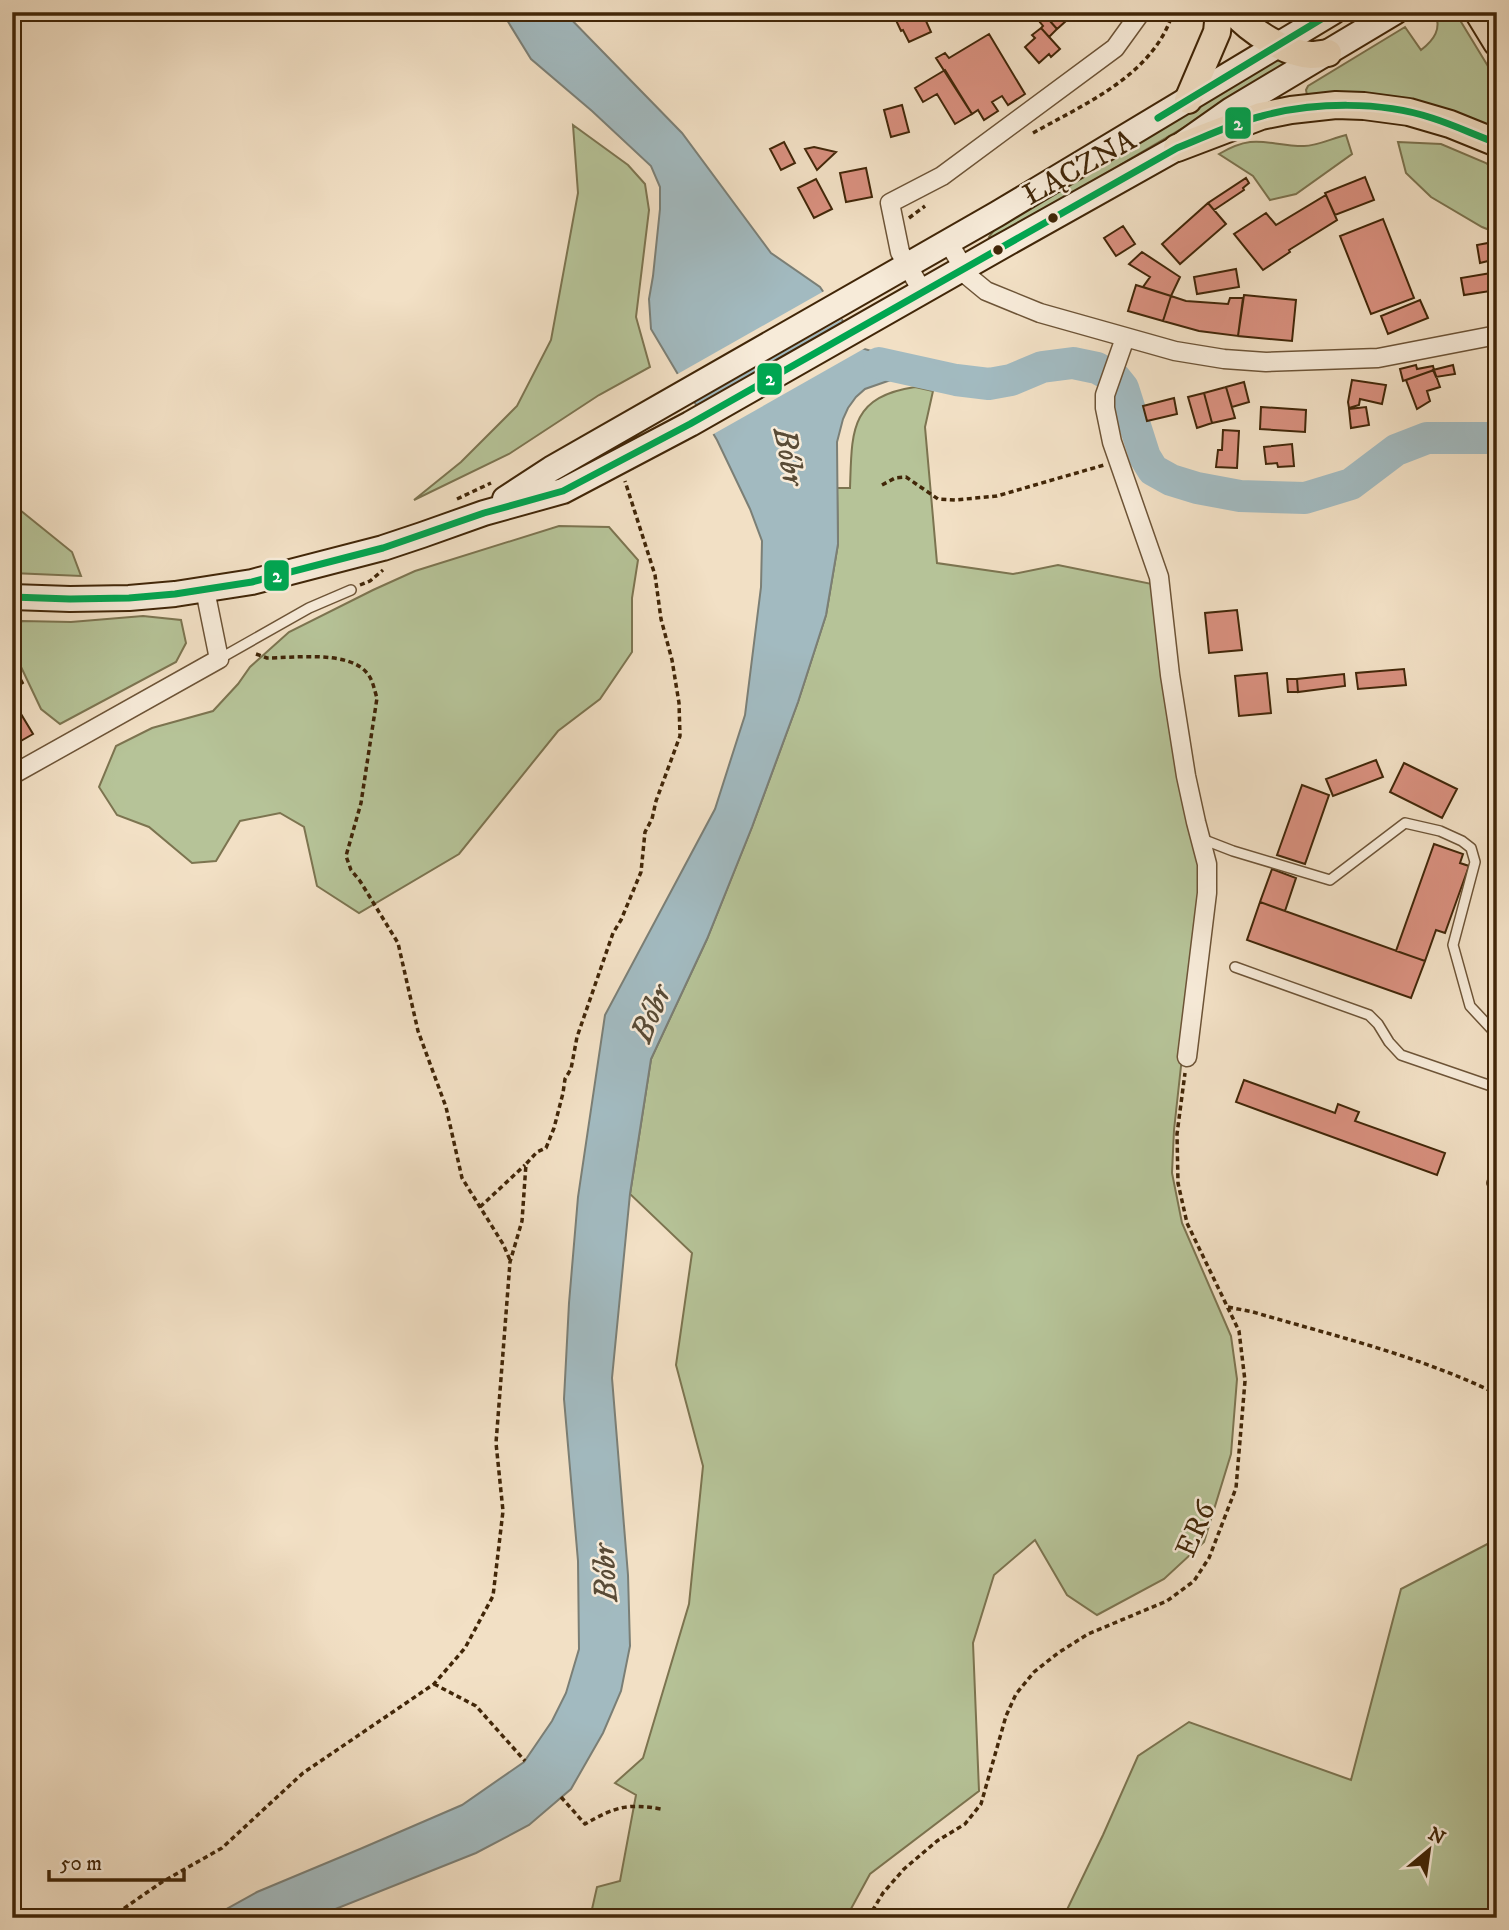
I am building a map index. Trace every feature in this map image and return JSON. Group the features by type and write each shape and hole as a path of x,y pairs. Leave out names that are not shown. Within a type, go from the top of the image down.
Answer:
{"main road":[{"path":"1188,100 1217,32 1219,12"},
{"path":"1234,12 1250,29 1295,52 1311,55 1328,53"},
{"name":"ŁĄCZNA","path":"484,513 551,469 948,242 1334,12"},
{"name":"ŁĄCZNA","path":"484,513 563,491 691,424 1177,148 1231,110 1395,12"},
{"path":"1478,12 1497,43"},
{"path":"1177,148 1261,116 1336,105 1409,112 1450,124 1497,143"},
{"path":"12,597 130,598 205,590 291,573 342,559 484,513"}],"street":[{"path":"922,292 900,252 890,202 942,176 1115,48 1141,12"},
{"path":"948,242 969,276 986,291 1040,313 1175,351 1266,362 1378,358 1497,335"},
{"path":"1125,338 1105,395 1107,424 1158,577 1186,776 1208,864 1207,893 1187,1057"},
{"path":"12,775 219,659 205,590"}],"lane":[{"path":"219,659 309,608 351,590"},
{"path":"1200,838 1233,851 1330,880 1405,823 1440,831 1462,841 1471,848 1475,862 1453,945 1470,1006 1497,1035"},
{"path":"1236,967 1369,1015 1401,1055 1497,1088"},
{"path":"1492,1183 1497,1172"}],"path":[{"path":"1023,138 1126,78 1145,61 1160,41 1173,12"},
{"path":"902,224 935,199"},
{"path":"882,485 895,478 906,477 938,499 997,496 1118,460"},
{"path":"480,1207 537,1152 546,1148 564,1093 565,1079 571,1069 577,1037 613,933 641,872 645,832 652,819 680,736 679,703 655,575 625,480"},
{"path":"449,502 494,482"},
{"path":"351,590 370,581 387,566"},
{"path":"240,648 267,658 336,658 351,662 365,671 373,683 376,698 361,803 346,856 351,870 398,943 418,1031 446,1107 462,1178 503,1244 510,1262"},
{"name":"ER6","path":"868,1918 883,1893 904,1869 937,1841 965,1824 981,1804 1006,1716 1016,1694 1034,1672 1088,1634 1167,1601 1194,1581 1209,1558 1236,1488 1245,1381 1239,1331 1187,1223 1178,1183 1177,1134 1187,1057"},
{"path":"110,1918 162,1882 222,1848 303,1773 434,1684 465,1648 494,1597 503,1511 496,1443 510,1262 522,1221 526,1164"},
{"path":"1228,1307 1419,1361 1497,1394"},
{"path":"434,1684 476,1706 525,1761"},
{"path":"561,1797 585,1824 616,1808 637,1806 661,1809"}],"green space":[{"path":"1435,12 1455,12 1497,81 1497,134 1308,100 1308,86 1405,27 1421,50 1436,34 1438,24"},
{"path":"1280,55 1294,59 993,240 989,237 995,229"},
{"path":"573,125 628,165 645,184 649,210 636,317 650,367 599,395 509,454 414,500 461,462 517,406 551,340 578,193"},
{"path":"1346,135 1352,154 1296,194 1270,200 1253,176 1219,154 1243,143 1309,146"},
{"path":"1398,142 1441,144 1486,163 1497,172 1497,233 1431,197 1406,173"},
{"path":"915,387 933,391 925,427 937,563 1013,574 1058,565 1152,584 1198,860 1200,893 1174,1130 1172,1173 1182,1223 1231,1336 1237,1379 1231,1454 1204,1542 1164,1579 1097,1615 1067,1595 1035,1540 994,1575 973,1643 979,1791 870,1874 846,1918 590,1918 597,1887 620,1881 636,1795 615,1783 643,1758 689,1604 703,1466 676,1365 692,1253 630,1194 651,1059 707,939 798,702 826,615 838,544 837,488 850,488 852,450 858,420 877,399"},
{"path":"15,506 72,552 81,576 12,573 12,508"},
{"path":"559,526 609,527 638,560 632,598 632,652 600,699 558,731 459,854 359,913 317,886 304,827 280,813 240,821 216,861 192,863 149,827 117,815 99,787 116,746 152,728 213,711 250,667 289,632 415,571"},
{"path":"143,616 181,620 186,643 176,662 60,724 41,709 12,648 12,636 22,621 71,622"},
{"path":"1497,1539 1497,1918 1063,1918 1138,1756 1189,1722 1351,1780 1401,1589"}],"water":[{"name":"Bóbr","path":"502,12 564,12 682,133 771,253 820,287 861,348 922,366 921,376 905,375 865,389 856,397 843,419 837,442 838,544 826,615 798,702 752,827 707,939 651,1059 630,1194 612,1378 628,1575 630,1646 621,1691 603,1733 571,1789 529,1825 476,1853 313,1918 210,1918 257,1892 462,1805 524,1762 552,1721 566,1693 579,1649 578,1561 564,1399 569,1303 578,1197 605,1015 715,809 745,715 761,587 762,541 717,440 651,329 649,299 660,209 660,187 651,166 531,59"}],"pier":[{"path":"826,290 844,318 691,404 674,376"},
{"path":"846,320 863,346 867,347 710,436 693,407"}],"building":[{"path":"903,12 922,12 931,32 909,42 894,16"},
{"path":"1039,12 1057,29 1049,37 1035,16"},
{"path":"1042,12 1076,12 1057,29"},
{"path":"1041,28 1060,49 1039,63 1025,47 1035,38 1032,35"},
{"path":"989,34 1025,94 1008,105 1002,96 992,102 998,111 984,120 978,110 972,114 936,58 945,53 949,58"},
{"path":"945,70 972,114 955,124 937,94 923,102 915,88"},
{"path":"902,105 909,132 891,137 884,110"},
{"path":"784,142 795,163 781,170 770,149"},
{"path":"814,147 836,152 817,170 805,149"},
{"path":"866,168 872,197 846,202 840,173"},
{"path":"1365,177 1374,200 1335,215 1325,193"},
{"path":"1246,178 1249,183 1244,190 1214,210 1208,203"},
{"path":"816,179 832,209 814,218 798,188"},
{"path":"1326,195 1337,220 1263,270 1234,234 1266,213 1276,225"},
{"path":"1208,203 1226,224 1180,264 1162,244"},
{"path":"1383,219 1414,298 1371,314 1340,236"},
{"path":"1123,226 1135,244 1116,256 1104,238"},
{"path":"1488,243 1492,260 1480,263 1477,245"},
{"path":"1142,252 1180,277 1171,296 1143,287 1150,277 1129,264"},
{"path":"1236,269 1239,287 1197,294 1194,277"},
{"path":"1497,272 1497,290 1464,295 1461,278"},
{"path":"1136,285 1171,296 1163,321 1128,311"},
{"path":"1244,295 1296,300 1292,341 1238,336"},
{"path":"1171,296 1186,301 1228,304 1230,298 1243,298 1238,336 1199,331 1163,321"},
{"path":"1420,300 1428,318 1388,334 1381,316"},
{"path":"1416,365 1417,369 1433,366 1434,370 1403,381 1400,369"},
{"path":"1453,365 1455,374 1436,377 1433,370"},
{"path":"1434,370 1440,387 1427,391 1430,401 1417,409 1406,380"},
{"path":"1352,380 1386,385 1382,404 1360,399 1359,405 1349,408"},
{"path":"1244,382 1249,402 1232,407 1226,387"},
{"path":"1226,387 1235,418 1212,423 1204,393"},
{"path":"1204,393 1212,423 1197,428 1188,397"},
{"path":"1174,398 1177,414 1147,421 1143,406"},
{"path":"1261,407 1306,410 1305,432 1260,429"},
{"path":"1366,407 1369,425 1351,428 1349,409"},
{"path":"1223,430 1239,431 1237,468 1216,467 1218,450 1222,450"},
{"path":"1292,444 1294,466 1278,467 1277,463 1266,464 1264,447"},
{"path":"1237,610 1242,650 1209,653 1205,613"},
{"path":"14,666 23,683 12,690 12,667"},
{"path":"1404,669 1406,685 1358,689 1356,673"},
{"path":"1267,673 1271,713 1239,716 1235,676"},
{"path":"1344,674 1345,686 1298,692 1297,679"},
{"path":"1287,679 1297,679 1298,692 1288,692"},
{"path":"12,699 33,734 12,746"},
{"path":"1376,760 1383,777 1333,796 1326,779"},
{"path":"1404,763 1457,789 1442,818 1390,792"},
{"path":"1302,785 1329,795 1305,864 1277,855"},
{"path":"1434,844 1463,854 1460,863 1469,866 1445,933 1436,930 1425,961 1396,951"},
{"path":"1272,869 1296,878 1285,911 1260,902"},
{"path":"1260,902 1425,961 1411,998 1247,940"},
{"path":"1244,1080 1335,1113 1338,1104 1359,1112 1355,1121 1445,1153 1437,1175 1236,1102"}],"waterway":[{"path":"879,363 956,380 989,384 1011,380 1042,367 1073,363 1097,368 1115,378 1123,388 1145,457 1153,470 1171,480 1197,488 1240,496 1305,498 1351,484 1396,450 1427,438 1497,438"}],"transit line":[{"name":"2","path":"1158,118 1333,12"},
{"name":"2","path":"12,597 129,598 252,582 383,548 484,513 563,491 690,424 1177,148 1251,119 1303,108 1370,106 1412,112 1497,143"}]}
